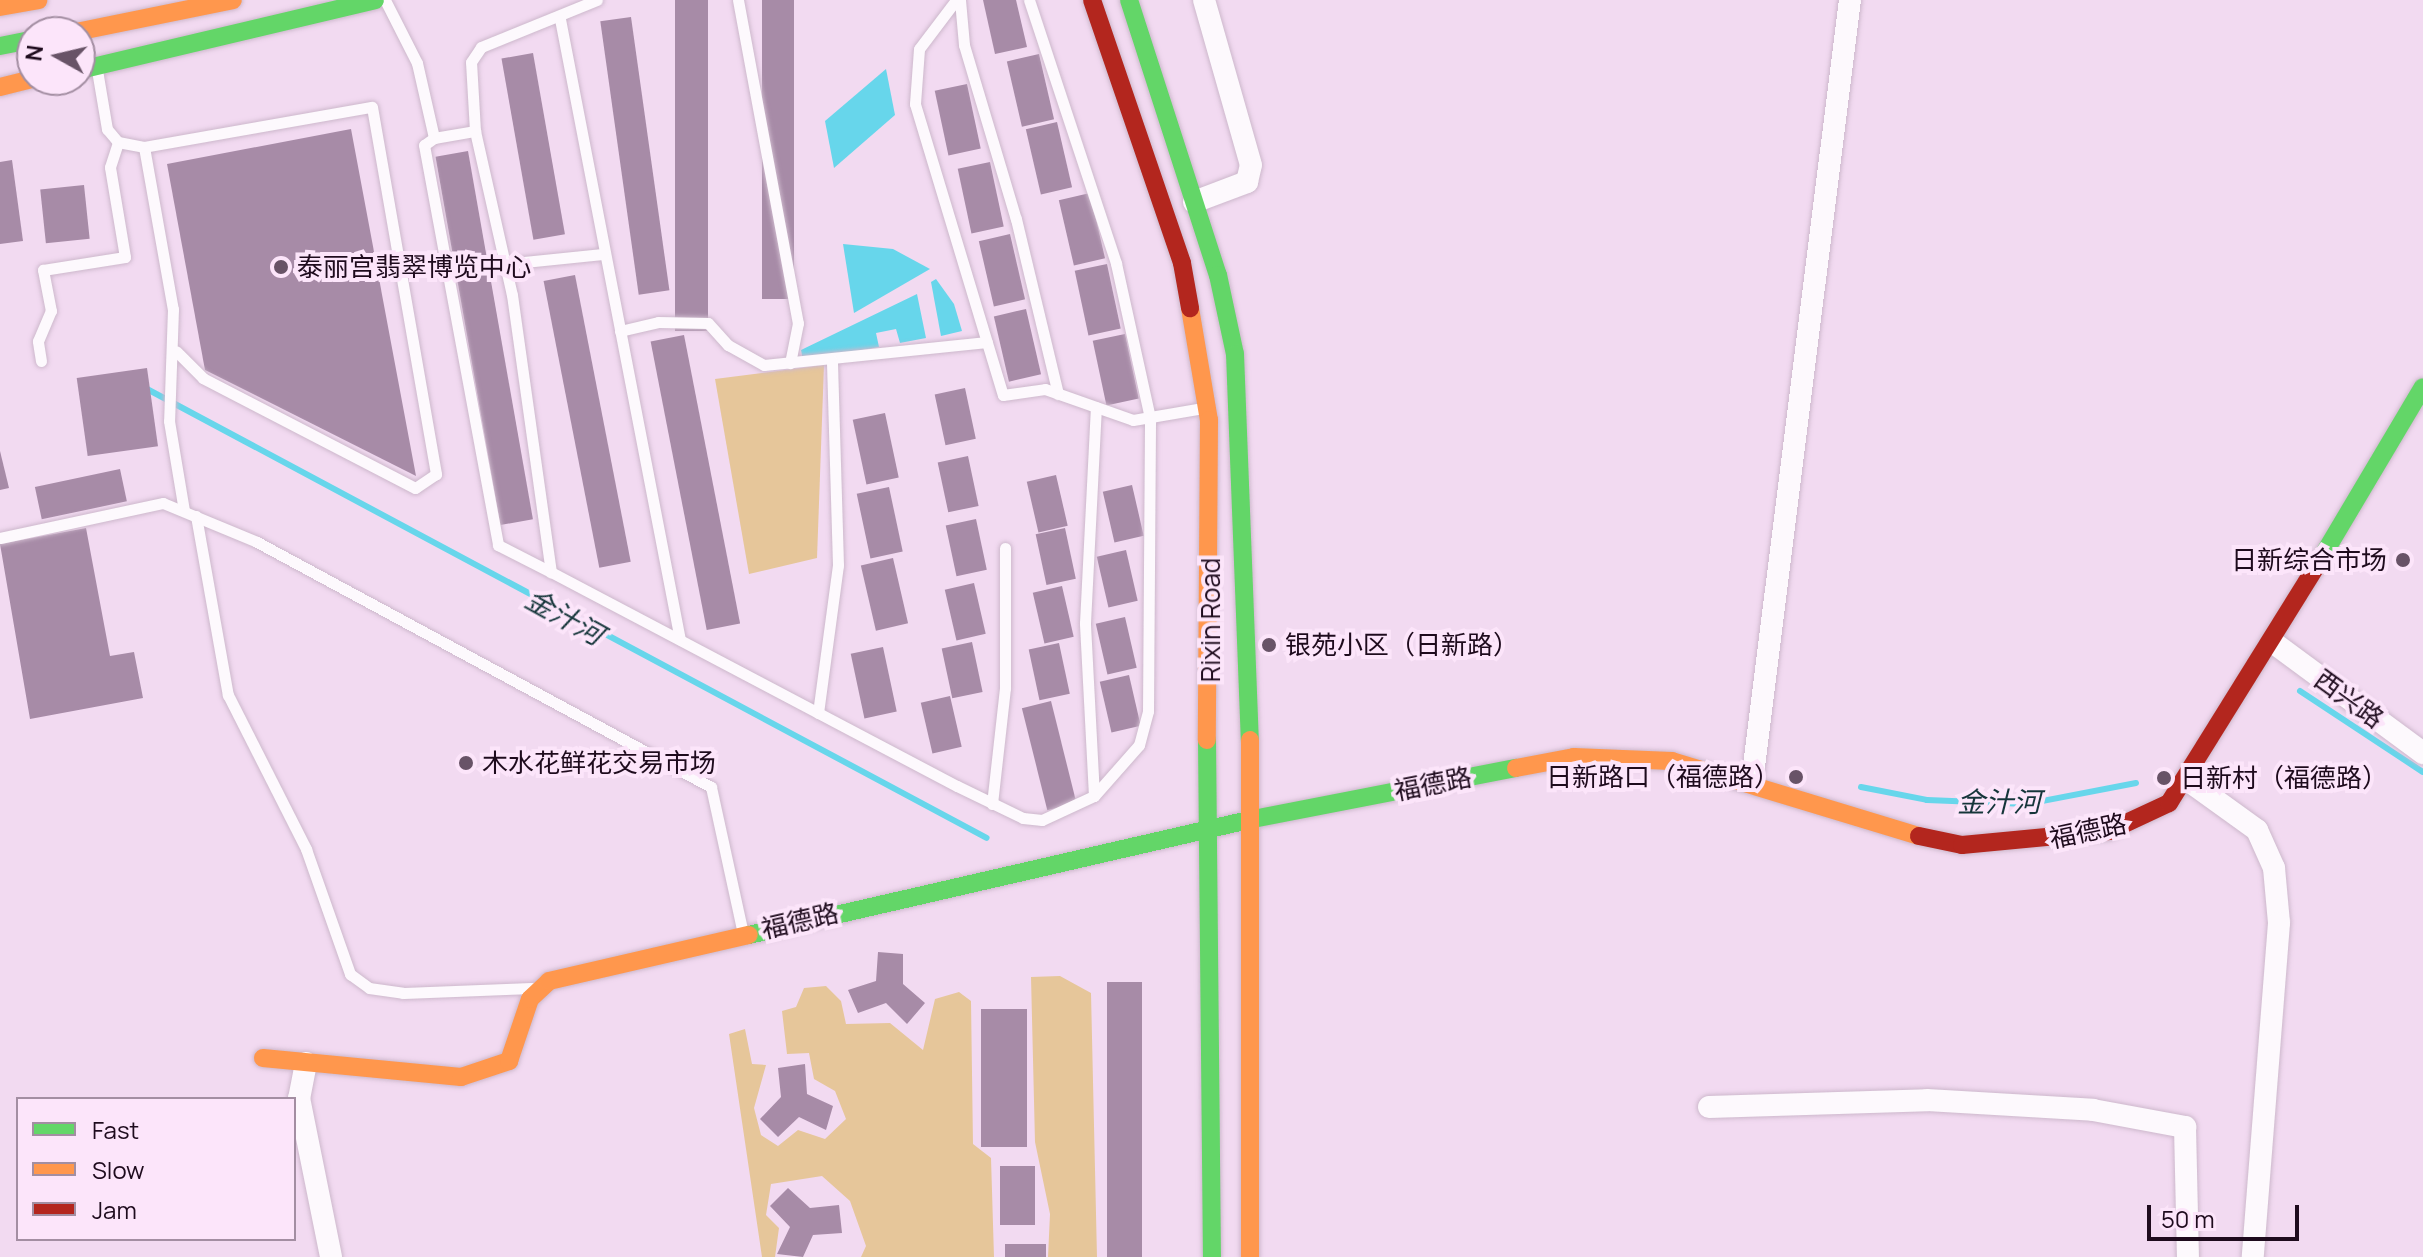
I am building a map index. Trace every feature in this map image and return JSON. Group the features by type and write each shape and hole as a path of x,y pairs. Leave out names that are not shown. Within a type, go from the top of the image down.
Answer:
{"main road":[{"path":"0,7 38,0"},
{"path":"96,28 233,0"},
{"path":"96,67 375,0"},
{"name":"Rixin Road","path":"1092,0 1182,263 1208,407 1212,1257"},
{"name":"Rixin Road","path":"1129,0 1194,202 1235,354 1253,819 1250,1257"},
{"name":"福德路","path":"537,990 743,934 1253,819 1619,754 1752,782 1912,836 2001,845 2109,831 2169,803 2189,781 2275,644 2423,387"},
{"path":"263,1058 461,1077 509,1061 537,990"}],"street":[{"path":"1194,202 1247,182 1251,165 1204,0"},
{"path":"1752,782 1850,0"},
{"name":"西兴路","path":"2275,644 2423,753"},
{"path":"2189,781 2257,830 2274,868 2279,923 2253,1257"},
{"path":"306,1063 299,1098 331,1257"},
{"path":"1709,1107 1927,1100 2093,1110 2185,1127 2188,1257"}],"lane":[{"path":"385,0 417,63 434,138"},
{"path":"551,572 505,264 475,131 471,62 481,47 560,19 597,0"},
{"path":"738,0 798,323 790,363"},
{"path":"958,0 919,49 915,104 1003,395 1058,394 1133,420 1208,407"},
{"path":"958,0 964,45 1016,219 1058,394"},
{"path":"475,131 434,138 424,145 498,545 992,804 1042,820 1094,796 1139,745 1148,711 1150,418 1116,263 1029,0"},
{"path":"560,19 680,640"},
{"path":"96,94 107,129 118,142 144,147 372,107 436,474 415,488 203,378 176,351"},
{"path":"41,361 38,341 51,311 43,270 125,257 110,167 118,142"},
{"path":"144,147 176,351 169,421 184,511"},
{"path":"505,264 604,254"},
{"path":"620,331 658,322 708,323 728,345 764,365 832,361 987,342"},
{"path":"818,713 838,565 832,361"},
{"path":"1094,796 1085,623 1096,407"},
{"path":"0,538 143,503 184,511 257,542 711,787 743,934"},
{"path":"196,516 228,695 306,849 350,974 369,988 403,993 537,990"},
{"path":"992,804 1005,688 1005,548"}],"shaded area":[{"path":"824,365 817,558 749,574 715,379"},
{"path":"1060,976 1091,993 1097,1257 1048,1257 1050,1214 1035,1142 1031,977"},
{"path":"826,986 841,1001 846,1024 890,1023 923,1050 935,999 959,992 971,1001 973,1144 991,1158 994,1257 861,1257 866,1246 850,1201 822,1176 771,1184 766,1215 779,1228 775,1257 762,1257 729,1034 745,1029 752,1064 766,1065 754,1108 761,1135 778,1146 798,1130 825,1139 846,1119 835,1091 814,1079 809,1053 787,1054 782,1011 796,1007 804,988"}],"water":[{"path":"886,69 895,115 834,168 825,121"},
{"path":"843,244 893,249 930,269 854,313"},
{"path":"936,279 954,304 962,331 941,336 931,282"},
{"path":"917,294 926,338 900,343 896,329 876,333 879,347 803,361 801,350"}],"building":[{"path":"675,0 708,0 708,331 675,331"},
{"path":"762,0 794,0 794,299 762,299"},
{"path":"983,0 1016,0 1027,47 995,54"},
{"path":"631,17 669,290 639,295 600,21"},
{"path":"533,53 565,234 533,240 501,59"},
{"path":"1039,54 1054,119 1022,127 1007,61"},
{"path":"967,84 981,149 948,155 935,91"},
{"path":"1057,122 1072,187 1041,194 1026,129"},
{"name":"泰丽宫翡翠博览中心","path":"351,129 416,476 205,370 167,164"},
{"path":"468,151 533,519 500,525 436,157"},
{"path":"12,160 23,241 0,244 0,162"},
{"path":"990,162 1004,227 971,233 958,169"},
{"path":"84,185 90,239 46,243 40,190"},
{"path":"1090,193 1105,258 1074,265 1059,200"},
{"path":"1010,234 1025,299 994,306 979,241"},
{"path":"1107,264 1121,329 1088,335 1075,271"},
{"path":"575,275 631,562 599,568 544,281"},
{"path":"1026,309 1041,374 1009,382 994,316"},
{"path":"1125,334 1139,399 1106,405 1093,341"},
{"path":"684,335 740,624 707,630 651,341"},
{"path":"147,368 158,446 88,456 77,378"},
{"path":"965,388 976,439 945,445 935,394"},
{"path":"885,413 899,478 866,484 853,420"},
{"path":"0,451 9,488 0,490"},
{"path":"968,456 979,506 948,512 938,462"},
{"path":"120,469 127,501 42,519 35,487"},
{"path":"1056,475 1068,526 1038,532 1027,482"},
{"path":"1132,485 1144,536 1114,542 1103,492"},
{"path":"889,487 903,552 870,558 857,494"},
{"path":"976,519 987,570 956,576 946,525"},
{"path":"86,528 110,656 134,652 143,698 30,719 0,544"},
{"path":"1065,528 1076,579 1046,585 1036,534"},
{"path":"1126,550 1138,601 1108,607 1097,557"},
{"path":"893,558 908,623 876,631 861,565"},
{"path":"974,583 986,634 956,640 945,590"},
{"path":"1062,586 1074,637 1044,643 1033,593"},
{"path":"1125,617 1137,668 1107,674 1096,624"},
{"path":"972,642 983,692 952,698 942,648"},
{"path":"1059,643 1070,694 1039,700 1029,649"},
{"path":"883,647 897,712 864,718 851,654"},
{"path":"1129,675 1141,726 1111,732 1100,682"},
{"path":"950,696 962,747 932,753 921,703"},
{"path":"1051,701 1076,803 1047,810 1022,708"},
{"path":"878,952 903,954 903,984 925,1003 907,1024 886,1003 858,1013 848,990 876,981"},
{"path":"1107,982 1142,982 1142,1257 1107,1257"},
{"path":"981,1009 1027,1009 1027,1147 981,1147"},
{"path":"805,1064 807,1094 833,1106 826,1130 799,1117 778,1137 760,1119 781,1097 778,1068"},
{"path":"1000,1166 1035,1166 1035,1225 1000,1225"},
{"path":"788,1188 810,1208 839,1205 842,1233 813,1235 803,1257 777,1254 790,1227 770,1206"},
{"path":"1005,1244 1046,1244 1046,1257 1005,1257"}],"waterway":[{"name":"金汁河","path":"147,389 987,838"},
{"name":"金汁河","path":"2300,691 2423,772"},
{"name":"金汁河","path":"1861,787 1927,800 2027,804 2136,783"}],"traffic: fast":[{"path":"96,66 375,0"},
{"path":"1129,0 1218,275 1235,354 1250,740"},
{"path":"0,46 16,43"},
{"path":"2316,567 2423,387"},
{"path":"1207,740 1212,1257"},
{"path":"749,935 1253,819 1516,768"}],"traffic: slow":[{"path":"0,7 38,0"},
{"path":"96,28 233,0"},
{"path":"0,87 16,83"},
{"path":"1190,308 1209,420 1207,740"},
{"path":"1250,740 1250,1257"},
{"path":"1516,768 1574,757 1672,761 1919,836"},
{"path":"263,1058 461,1077 509,1061 530,999 549,981 749,935"}],"traffic: jam":[{"path":"1092,0 1182,263 1190,308"},
{"path":"1919,836 1962,845 2109,831 2169,803 2316,567"}],"place":[{"name":"泰丽宫翡翠博览中心","path":"281,267"},
{"name":"日新综合市场","path":"2403,560"},
{"name":"银苑小区（日新路）","path":"1269,645"},
{"name":"木水花鲜花交易市场","path":"466,763"},
{"name":"日新路口（福德路）","path":"1796,777"},
{"name":"日新村（福德路）","path":"2164,778"}]}
